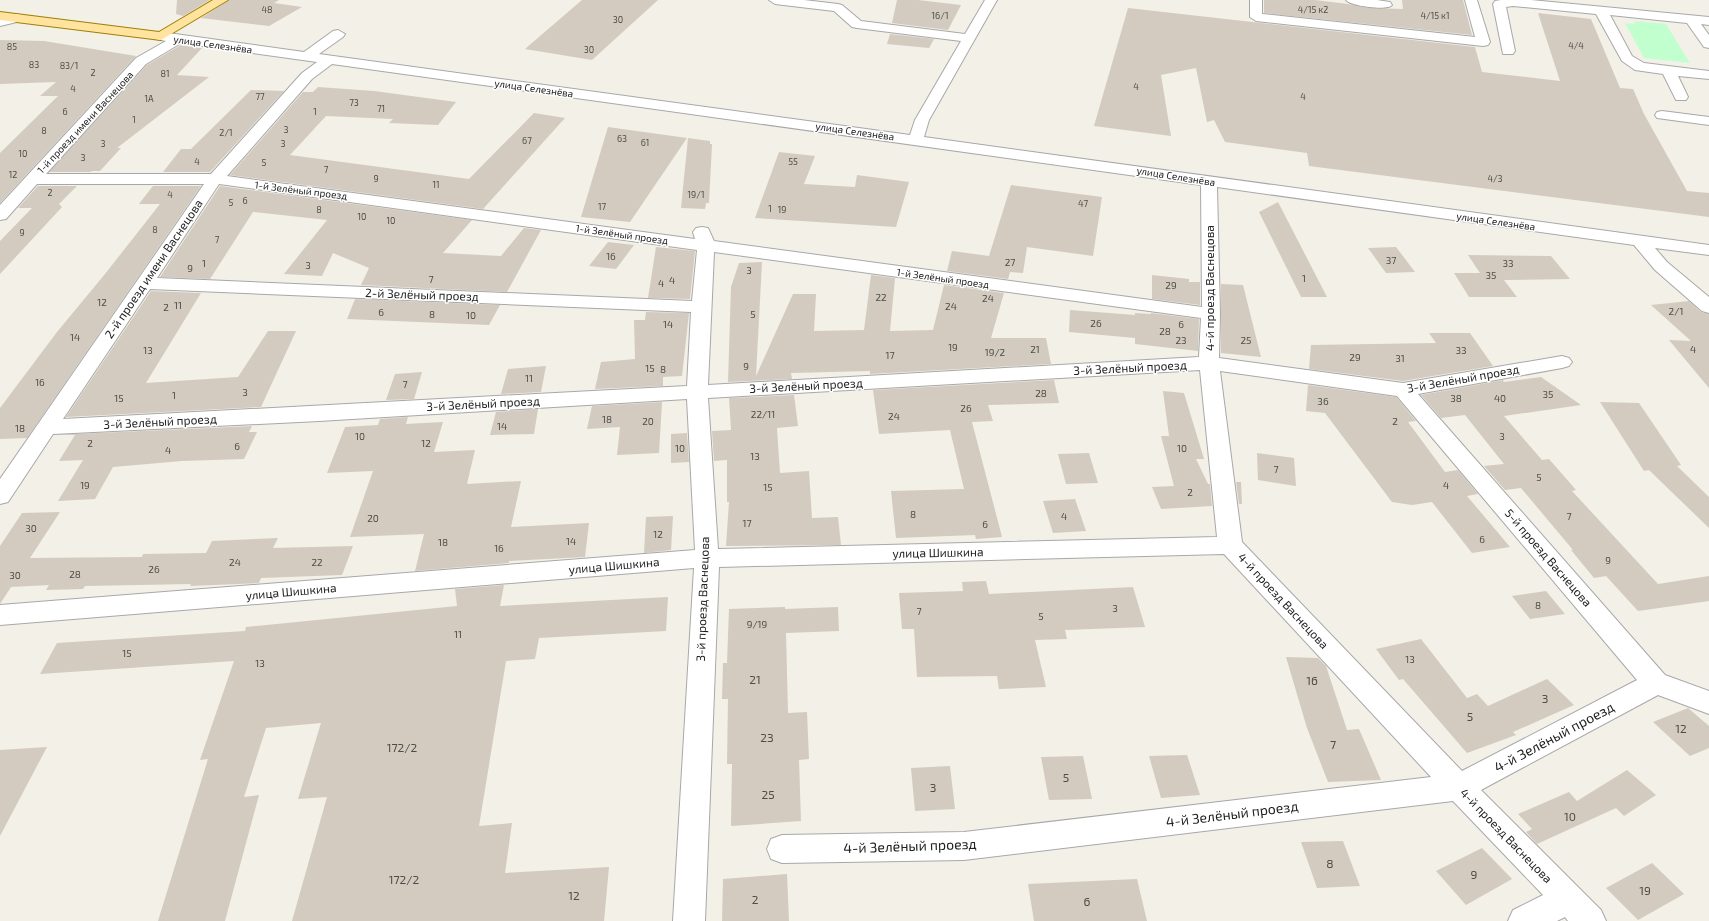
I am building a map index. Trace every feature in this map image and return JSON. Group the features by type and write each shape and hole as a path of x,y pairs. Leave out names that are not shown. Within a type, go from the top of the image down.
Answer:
{"main road":[{"path":"161,36 222,0"},
{"name":"улица Селезнёва","path":"0,16 161,36"}],"street":[{"path":"775,0 838,8 857,24 969,38"},
{"path":"916,139 922,120 991,0"},
{"path":"1256,0 1256,17 1483,42 1471,0"},
{"path":"1352,0 1386,3 1390,31"},
{"path":"1508,51 1499,4 1512,1 1709,21"},
{"path":"1600,11 1626,58 1640,67 1709,75"},
{"path":"0,22 16,18"},
{"path":"1690,19 1709,44"},
{"path":"305,57 338,34"},
{"name":"улица Селезнёва","path":"161,36 305,57 916,139 1709,250"},
{"name":"1-й проезд имени Васнецова","path":"0,215 141,60 178,39"},
{"name":"2-й проезд имени Васнецова","path":"0,496 215,179 307,76 328,60"},
{"path":"1669,71 1681,97"},
{"path":"1662,115 1709,121"},
{"name":"1-й Зелёный проезд","path":"32,180 215,179 704,238 1211,314"},
{"name":"4-й проезд Васнецова","path":"1209,181 1211,314 1210,363 1230,545 1458,787 1590,921"},
{"name":"3-й проезд Васнецова","path":"689,921 707,558 697,392 701,307 706,265 704,238"},
{"path":"1639,240 1661,266 1709,307"},
{"name":"2-й Зелёный проезд","path":"144,283 701,307"},
{"name":"3-й Зелёный проезд","path":"48,427 319,414 1210,363 1404,390 1562,362"},
{"name":"5-й проезд Васнецова","path":"1404,390 1656,683 1709,703"},
{"name":"улица Шишкина","path":"0,615 707,558 1230,545"},
{"name":"4-й Зелёный проезд","path":"782,849 964,846 1458,787 1656,683"},
{"path":"1524,921 1568,899"}],"green space":[{"path":"1634,21 1666,24 1690,63 1644,58 1625,23 1635,24"}],"building":[{"path":"177,0 210,0 183,16 176,14"},
{"path":"229,0 279,0 274,3 302,7 269,26 201,18"},
{"path":"582,0 658,0 592,60 525,49"},
{"path":"897,0 918,0 961,5 948,30 892,23"},
{"path":"1264,0 1315,0 1369,8 1403,9 1402,0 1463,0 1472,35 1264,13"},
{"path":"1128,8 1475,47 1482,72 1560,81 1538,13 1591,19 1620,88 1633,89 1644,114 1687,191 1709,193 1709,217 1309,166 1307,153 1225,142 1214,120 1207,122 1196,68 1161,75 1171,136 1094,126"},
{"path":"890,34 934,39 929,48 887,44"},
{"path":"0,40 44,41 136,56 0,203 0,153 58,96 40,96 56,82 0,84"},
{"path":"181,45 202,48 177,75 209,77 117,148 121,148 100,171 49,172 147,65"},
{"path":"318,87 374,91 456,102 438,125 389,123 393,119 326,116 290,155 469,179 534,113 565,118 483,209 230,175 303,92 313,92"},
{"path":"251,90 284,91 210,172 163,172 181,149 191,149"},
{"path":"608,127 687,138 630,222 581,217"},
{"path":"688,138 710,141 710,144 712,144 709,203 706,203 705,209 681,208"},
{"path":"779,152 815,156 804,184 855,187 857,175 909,182 896,227 755,218"},
{"path":"1011,185 1102,197 1093,256 1027,247 1023,273 1010,272 1008,279 947,271 952,251 989,256"},
{"path":"38,186 77,186 59,204 62,207 0,274 0,241 32,208 18,208"},
{"path":"153,186 201,186 27,438 0,439 0,408 57,332 160,204 139,204"},
{"path":"220,186 472,220 443,253 501,256 524,228 541,230 507,292 361,285 369,268 333,253 322,276 284,274 327,220 253,212 210,279 160,277"},
{"path":"1278,202 1327,297 1301,297 1259,212"},
{"path":"608,242 634,245 616,269 589,266"},
{"path":"656,247 695,251 690,299 648,298"},
{"path":"1396,247 1415,272 1386,273 1368,248"},
{"path":"1468,255 1551,256 1570,279 1504,280 1517,297 1469,297 1454,273 1480,273"},
{"path":"762,262 756,376 793,294 816,294 814,331 864,330 871,275 895,278 890,331 933,330 944,285 1004,293 991,338 1046,338 1051,364 870,374 870,371 791,373 792,379 728,382 731,287 739,263"},
{"path":"1152,275 1189,279 1189,282 1200,282 1200,305 1152,299"},
{"path":"1221,284 1243,285 1261,357 1221,353"},
{"path":"151,291 201,293 146,383 238,377 268,331 296,331 261,407 66,417"},
{"path":"355,299 500,305 489,325 347,319"},
{"path":"1689,301 1701,312 1709,314 1709,388 1669,340 1691,341 1651,305"},
{"path":"1070,310 1135,315 1135,313 1151,313 1199,319 1198,351 1135,344 1135,338 1069,332"},
{"path":"646,312 689,313 682,376 663,377 663,386 595,389 601,362 635,359 634,320 645,320"},
{"path":"1429,333 1470,333 1493,366 1403,381 1309,369 1311,345 1436,343"},
{"path":"546,366 541,392 501,394 508,369"},
{"path":"422,372 414,399 386,400 395,374"},
{"path":"1541,377 1581,405 1504,416 1542,460 1549,459 1576,490 1572,491 1658,584 1709,576 1709,601 1638,611 1606,576 1594,578 1571,550 1573,550 1521,488 1505,490 1484,466 1504,464 1465,415 1441,418 1421,395 1503,380 1504,382"},
{"path":"1054,380 1059,403 988,405 993,421 972,422 1002,537 976,539 975,535 896,538 891,491 964,489 950,430 879,434 873,390"},
{"path":"1308,385 1396,397 1416,421 1408,422 1445,472 1458,470 1478,494 1467,496 1510,547 1472,553 1432,502 1412,505 1392,502 1325,413 1306,411"},
{"path":"1163,391 1184,393 1204,459 1196,459 1208,484 1210,484 1212,506 1161,509 1152,487 1174,486 1161,436 1169,436"},
{"path":"794,395 798,426 777,428 780,473 809,471 812,518 838,517 841,545 726,546 729,502 727,502 727,460 714,461 712,431 731,430 729,398"},
{"path":"662,402 659,453 617,455 620,427 587,429 592,406"},
{"path":"1600,402 1639,403 1681,465 1677,466 1709,497 1709,528 1649,470 1644,471"},
{"path":"538,409 534,434 490,435 496,412"},
{"path":"408,417 406,424 443,422 434,452 475,450 467,484 521,481 511,527 589,523 585,557 509,561 509,563 415,571 424,534 350,537 373,471 327,473 345,427 378,425 380,419"},
{"path":"252,426 249,432 257,432 244,459 182,461 113,467 95,499 58,501 83,460 59,461 75,435 54,435"},
{"path":"687,433 689,462 671,463 671,434"},
{"path":"1089,453 1098,483 1066,484 1058,454"},
{"path":"1257,453 1294,458 1296,486 1258,480"},
{"path":"1236,482 1241,482 1242,504 1239,504"},
{"path":"1075,499 1086,531 1053,533 1043,501"},
{"path":"60,512 30,558 142,557 143,554 206,553 212,541 278,538 273,548 353,546 342,575 261,578 259,583 190,586 191,584 85,586 83,589 46,590 49,585 11,587 0,604 0,546 22,513"},
{"path":"673,516 671,550 644,553 646,517"},
{"path":"986,581 989,594 1133,587 1145,627 1065,630 1067,639 1035,640 1046,687 999,689 997,676 917,677 914,629 902,629 899,593 963,591 962,582"},
{"path":"504,585 500,606 668,597 666,631 539,638 535,659 506,661 479,826 512,823 505,873 609,867 604,921 292,921 327,797 298,799 321,723 266,728 244,797 259,795 225,921 158,921 208,759 200,760 234,661 40,674 57,643 245,631 246,627 457,606 455,589"},
{"path":"1546,591 1565,614 1530,619 1512,596"},
{"path":"785,607 785,609 838,607 839,631 786,633 788,713 807,712 809,759 799,760 801,821 731,826 732,764 727,764 728,699 722,699 723,663 727,663 729,609"},
{"path":"1421,639 1467,698 1477,694 1488,706 1547,679 1574,705 1513,732 1516,735 1467,753 1403,679 1399,680 1376,649"},
{"path":"1286,657 1318,658 1326,666 1347,730 1359,729 1381,780 1328,782 1307,728"},
{"path":"1688,708 1709,726 1709,748 1690,756 1653,722"},
{"path":"47,747 0,836 0,750"},
{"path":"1187,755 1200,795 1161,798 1149,756"},
{"path":"1083,756 1092,799 1049,800 1041,757"},
{"path":"950,766 955,809 915,811 911,768"},
{"path":"1627,770 1656,795 1624,816 1616,808 1537,844 1526,832 1532,829 1518,814 1569,792 1577,801"},
{"path":"1343,841 1360,886 1317,888 1301,842"},
{"path":"1482,848 1512,879 1466,905 1436,871"},
{"path":"1652,863 1684,894 1638,920 1606,888"},
{"path":"787,874 789,921 722,921 723,879"},
{"path":"1137,879 1147,921 1034,921 1028,884"}]}
